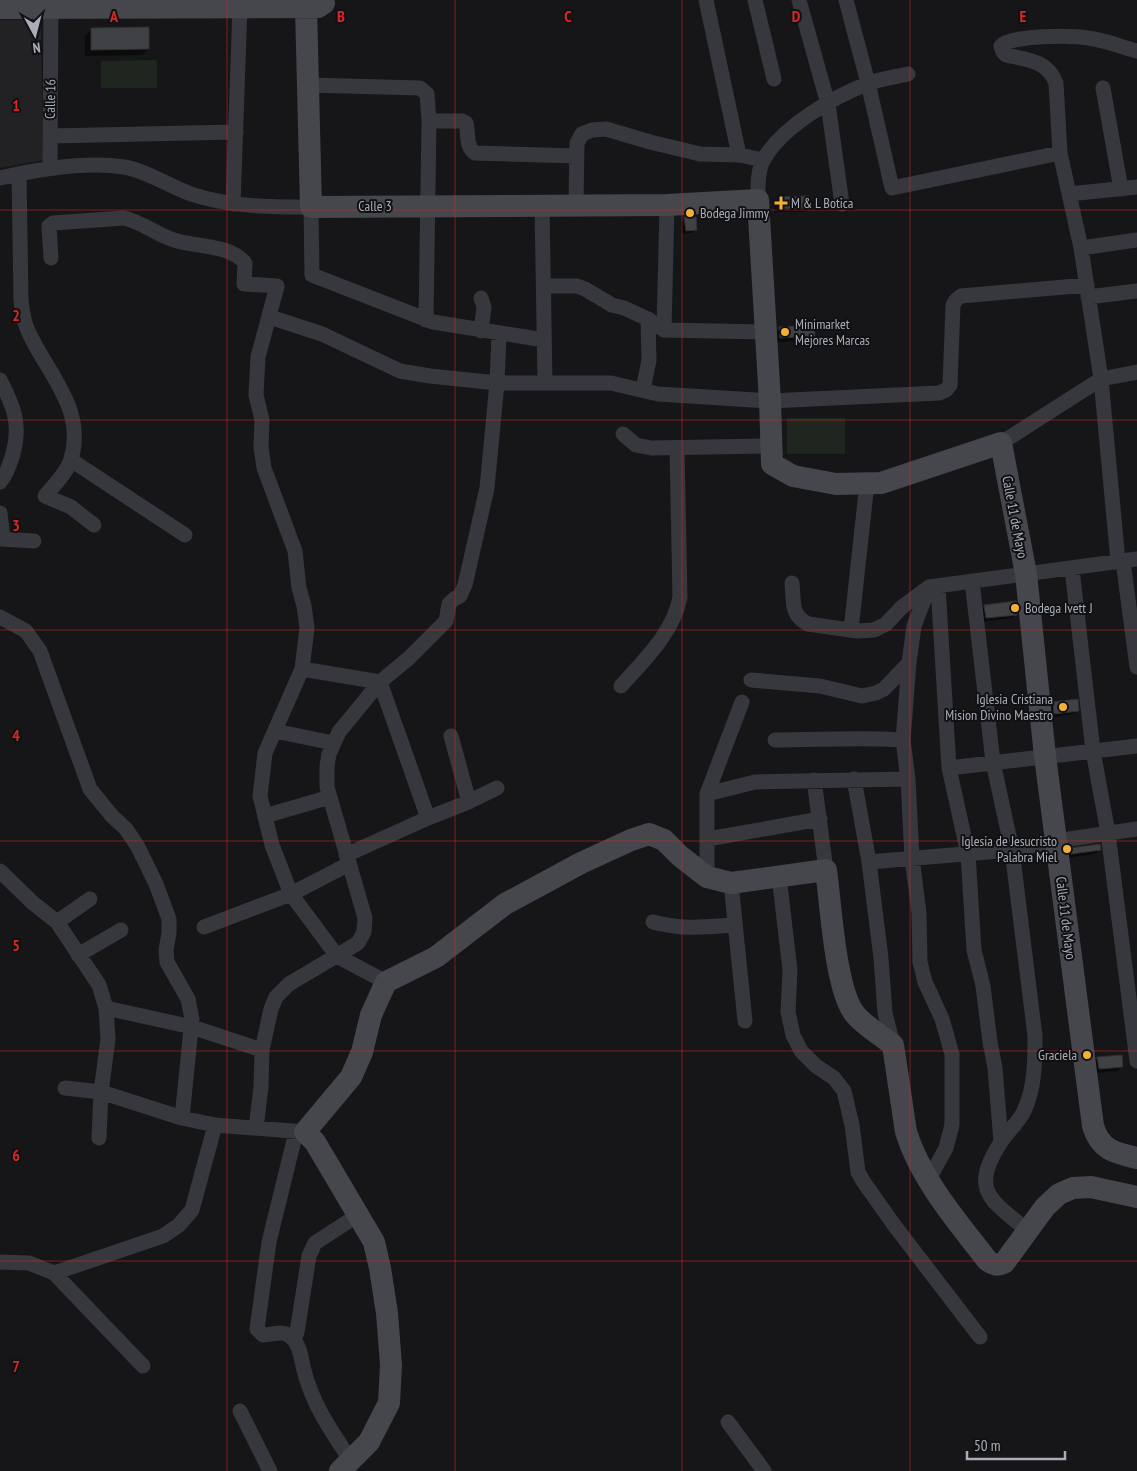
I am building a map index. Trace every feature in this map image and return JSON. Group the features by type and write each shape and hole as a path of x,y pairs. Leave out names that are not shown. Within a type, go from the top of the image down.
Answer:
{"street":[{"path":"706,0 738,155"},
{"path":"755,0 774,79"},
{"path":"799,0 828,104 842,204"},
{"path":"846,0 868,83 892,188 1060,153"},
{"path":"0,8 51,4 240,7 275,4 315,4 308,85 312,275 426,320 481,331 544,340"},
{"name":"Calle 16","path":"50,168 51,4"},
{"path":"233,204 240,7"},
{"path":"1137,51 1088,38 1053,36 1005,43 1001,46 1006,55 1042,64 1054,76 1056,83 1060,153 1081,248 1101,379 1126,560 1137,667"},
{"path":"908,74 868,83 828,104 798,122 786,132 763,160 759,178 758,200 772,464 793,476 836,484 881,483 1001,443 1101,379 1137,372"},
{"path":"308,85 420,88 427,94 426,320"},
{"path":"1103,88 1120,189"},
{"path":"428,121 466,123 468,145 476,153 577,156"},
{"path":"576,205 577,142 582,134 592,130 606,129 700,154 738,155 763,160"},
{"path":"50,136 236,132"},
{"name":"Calle 3","path":"0,178 50,168 108,165 126,167 154,176 190,194 233,204 260,207 667,205 758,200"},
{"path":"19,174 21,300 23,314 28,331 65,394 73,419 74,435 71,460 45,496 71,507 94,525"},
{"path":"1069,194 1137,187"},
{"path":"542,205 545,383"},
{"path":"664,330 667,205"},
{"path":"51,258 48,226 53,223 124,218 135,221 172,239 231,252 245,263 244,284 277,286 270,318 258,357 256,395 262,420 261,447 264,468 295,550 299,588 307,628 302,669 265,753 260,796 272,845 291,894 337,956 386,982"},
{"path":"1081,248 1137,240"},
{"path":"544,286 577,286 612,305 624,308 648,319 664,330 765,332"},
{"path":"270,318 322,334 400,371 430,376 497,382 610,383 658,394 770,401 939,393 946,390 950,385 953,305 961,296 1137,291"},
{"path":"481,298 484,307 481,331"},
{"path":"643,390 649,360 648,319"},
{"path":"256,1128 261,1087 262,1050 273,1003 282,989 358,943 364,932 364,918 330,797 327,782 327,766 333,743 339,732 380,682 409,658 446,621 450,604 460,596 465,585 487,488 497,382 499,334"},
{"path":"0,380 7,410 17,424 17,439 12,459 0,482"},
{"path":"622,434 636,445 651,448 771,446"},
{"name":"Calle 11 de Mayo","path":"1001,443 1026,574 1045,756 1093,1126 1096,1137 1103,1145 1115,1153 1137,1158"},
{"path":"621,686 654,648 679,606 677,448"},
{"path":"71,460 185,535"},
{"path":"851,630 867,483"},
{"path":"0,513 1,539 34,541"},
{"path":"792,583 795,613 800,620 808,624 851,630 874,630 886,624 902,607 934,586 1126,560"},
{"path":"1072,568 1093,751 1108,833 1137,1061"},
{"path":"972,581 993,762 1012,850 1035,1036 1036,1065 1024,1112 1001,1142 988,1166 985,1178 991,1200 1028,1231"},
{"path":"928,1180 946,1148 952,1125 952,1054 942,1019 925,982 920,962 919,913 912,858 908,779 903,740 914,626 934,586"},
{"path":"934,586 949,768 968,854 974,950 983,986 995,1068 999,1098 1001,1142"},
{"path":"0,617 26,631 40,651 90,788 112,816 126,829 152,875 169,919 166,950 167,962 188,999 191,1009 192,1027 182,1118"},
{"path":"751,680 820,686 862,696 884,689 909,663"},
{"path":"302,669 380,682"},
{"path":"380,682 428,818"},
{"path":"707,878 707,794 742,702"},
{"path":"274,730 333,743"},
{"path":"451,736 469,802"},
{"path":"775,740 842,740 868,737 903,740"},
{"path":"949,768 1137,746"},
{"path":"854,779 870,862 885,1013 893,1045 906,1132 910,1146 928,1180 987,1260 992,1264 999,1265 1004,1263 1045,1207 1059,1194 1073,1188 1091,1187 1137,1197"},
{"path":"707,794 755,782 908,779"},
{"path":"814,780 838,963 848,1003 856,1016 893,1045"},
{"path":"204,927 291,894 347,859 428,818 469,802 497,788"},
{"path":"264,816 330,797"},
{"path":"708,839 820,819"},
{"path":"870,862 1012,850 1056,841 1137,829"},
{"path":"65,1088 101,1092 182,1118 215,1125 301,1132 315,1142 374,1242 380,1268 391,1365 389,1403 369,1442 345,1466 318,1407 305,1374 299,1348 294,1339 280,1332 263,1335 258,1331 257,1326 269,1242 301,1132 351,1077 362,1052 372,1015 386,982 436,957 505,904 581,862 649,834 664,840 707,878 731,883 826,870"},
{"path":"0,871 57,922 99,985 106,1008 108,1039 101,1092 99,1138"},
{"path":"779,876 790,970 788,1012 793,1035 801,1051 816,1066 834,1078 844,1091 852,1125 858,1172 863,1181 894,1226 980,1337"},
{"path":"731,883 745,1021"},
{"path":"57,922 90,899"},
{"path":"653,922 674,927 694,928 735,925"},
{"path":"78,955 121,930"},
{"path":"106,1008 192,1027 262,1050"},
{"path":"54,1273 163,1236 179,1225 192,1210 215,1125"},
{"path":"294,1339 297,1332 309,1256 315,1243 358,1215"},
{"path":"0,1262 29,1263 54,1273 143,1366"},
{"path":"240,1411 270,1471"},
{"path":"728,1422 764,1471"}],"shaded area":[{"path":"41,19 43,160 0,168 0,20"},
{"path":"157,60 157,88 101,88 101,61"},
{"path":"787,418 845,418 845,454 787,454"}],"building":[{"path":"149,27 149,49 91,50 91,28"},
{"path":"809,196 809,208 778,209 778,197"},
{"path":"684,217 696,217 697,230 686,231"},
{"path":"814,325 815,336 780,338 779,327"},
{"path":"1016,601 1017,615 986,618 984,605"},
{"name":"Iglesia Cristiana Mision Divino Maestro","path":"1078,699 1079,711 1054,714 1053,702"},
{"path":"1100,844 1101,850 1071,854 1070,848"},
{"path":"1122,1055 1123,1067 1099,1069 1097,1057"}],"place":[{"name":"M & L Botica","path":"781,203"},
{"name":"Bodega Jimmy","path":"690,213"},
{"name":"Minimarket Mejores Marcas","path":"785,332"},
{"name":"Bodega Ivett J","path":"1015,608"},
{"name":"Iglesia Cristiana Mision Divino Maestro","path":"1063,707"},
{"name":"Iglesia de Jesucristo Palabra Miel","path":"1067,849"},
{"name":"Graciela","path":"1087,1055"}]}
